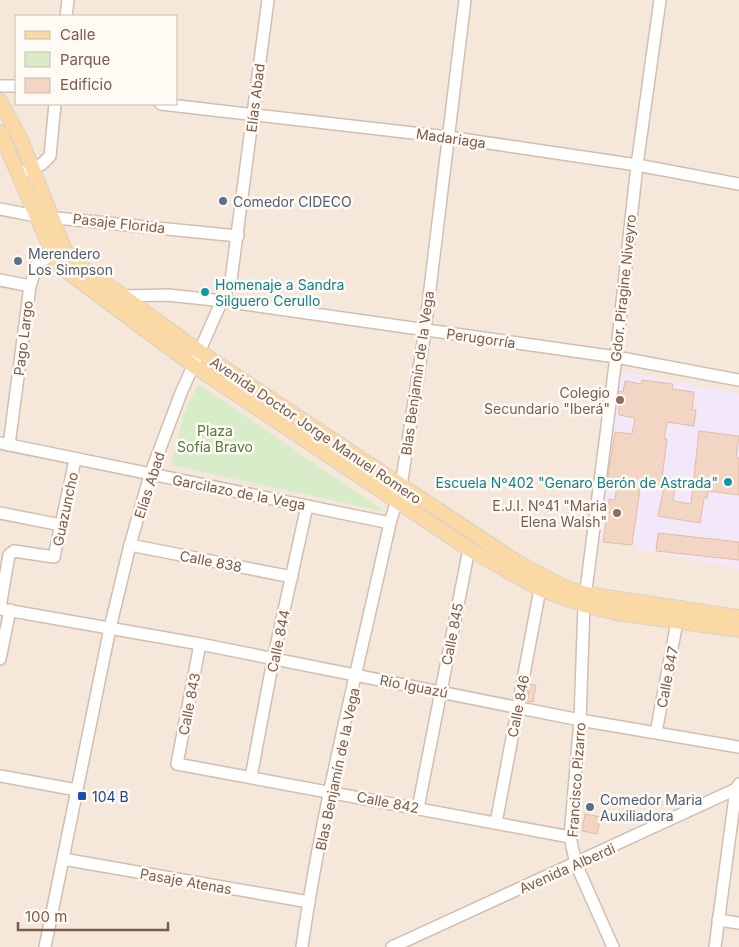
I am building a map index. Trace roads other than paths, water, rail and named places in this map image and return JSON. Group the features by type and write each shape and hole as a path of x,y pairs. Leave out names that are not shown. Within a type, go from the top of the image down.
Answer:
{"main road":[{"name":"Avenida Doctor Jorge Manuel Romero","path":"0,101 33,169 50,216 61,267 194,366 469,549 540,589 677,622 739,630"},
{"name":"Avenida Doctor Jorge Manuel Romero","path":"0,133 20,174 36,216 59,252 76,262 200,352 517,562 564,586 585,600 739,617"}],"street":[{"path":"66,15 68,0"},
{"name":"Elías Abad","path":"45,947 110,628 130,545 150,475 181,392 231,280 268,0"},
{"name":"Blas Benjamín de la Vega","path":"302,947 308,902 331,791 390,523 401,486 425,330 465,0"},
{"name":"Gdor. Piragine Niveyro","path":"585,600 616,357 637,165 660,0"},
{"path":"0,86 15,86"},
{"path":"20,174 33,169 50,156 55,105"},
{"name":"Madariaga","path":"169,105 448,136 637,165 739,184"},
{"name":"Pasaje Florida","path":"0,209 36,216 238,236"},
{"name":"Pago Largo","path":"4,444 30,286 38,262 59,252"},
{"path":"0,280 30,286"},
{"name":"Perugorría","path":"123,296 168,295 223,301 616,357 739,380"},
{"name":"Garcilazo de la Vega","path":"4,444 390,523"},
{"name":"Guazuncho","path":"3,608 9,555 14,551 54,557 76,460"},
{"name":"Calle 844","path":"251,777 273,660 307,506"},
{"path":"0,514 62,525"},
{"name":"Calle 838","path":"130,545 292,577"},
{"name":"Calle 845","path":"418,808 469,549"},
{"name":"Calle 846","path":"496,824 540,589"},
{"name":"Francisco Pizarro","path":"585,600 580,720 570,837 576,864 613,947"},
{"path":"0,659 3,608"},
{"name":"Río Iguazú","path":"3,608 200,644 273,660 357,674 580,720 739,747"},
{"name":"Calle 847","path":"656,732 677,622"},
{"name":"Calle 843","path":"177,764 200,644"},
{"name":"Calle 842","path":"177,764 331,791 570,837"},
{"path":"0,776 77,790"},
{"path":"715,947 738,787"},
{"name":"Avenida Alberdi","path":"392,947 576,864 738,787"},
{"name":"Pasaje Atenas","path":"63,860 308,902"},
{"path":"718,920 739,924"}],"place":[{"name":"Comedor CIDECO","path":"223,201"},
{"name":"Merendero Los Simpson","path":"18,261"},
{"name":"Homenaje a Sandra Silguero Cerullo","path":"205,292"},
{"name":"Colegio Secundario \"Iberá\"","path":"620,400"},
{"name":"Escuela Nº402 \"Genaro Berón de Astrada\"","path":"728,482"},
{"name":"E.J.I. Nº41 \"Maria Elena Walsh\"","path":"617,513"},
{"name":"104 B","path":"82,796"},
{"name":"Comedor Maria Auxiliadora","path":"590,807"}],"park label":[{"name":"Plaza Sofía Bravo","path":"215,438"}]}
